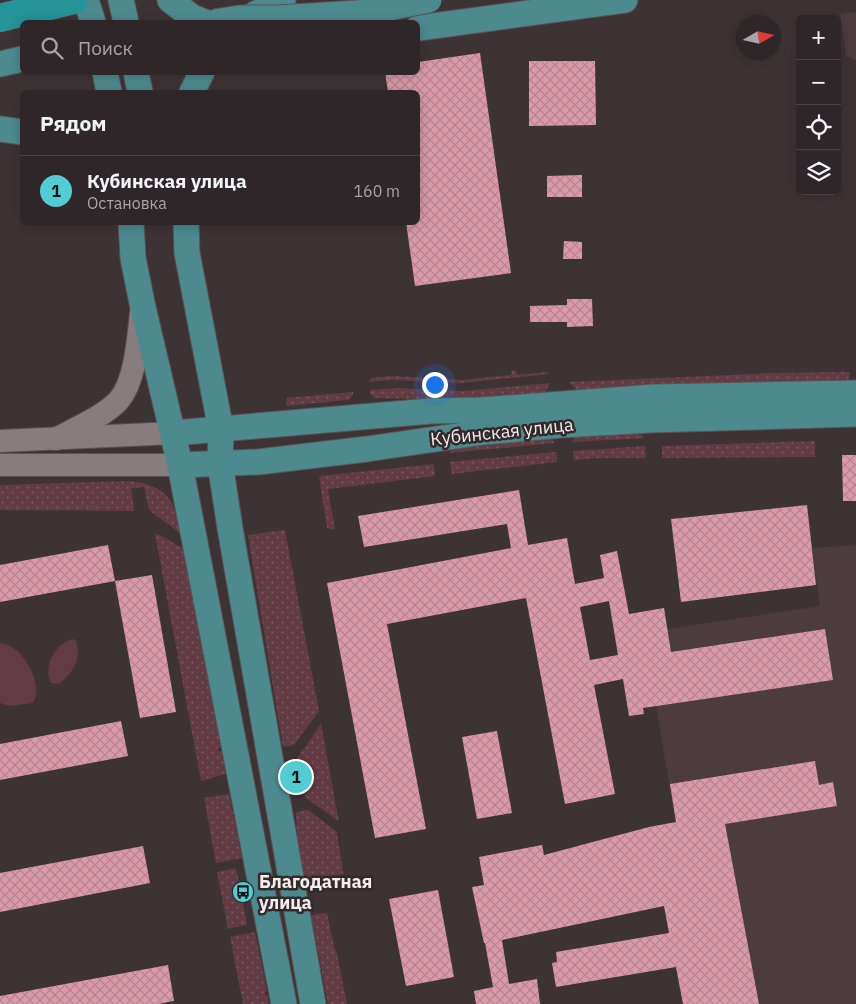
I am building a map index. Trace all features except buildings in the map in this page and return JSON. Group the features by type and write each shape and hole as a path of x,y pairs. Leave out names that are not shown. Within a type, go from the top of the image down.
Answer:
{"highway":[{"path":"0,18 74,0"}],"main road":[{"path":"86,0 92,20"},
{"path":"121,0 126,20"},
{"path":"170,0 192,18 198,20"},
{"path":"248,20 255,14 283,0"},
{"path":"227,20 357,13 429,0"},
{"path":"420,28 625,0"},
{"path":"0,64 20,60"},
{"path":"106,75 109,90"},
{"path":"137,75 140,90"},
{"path":"193,90 200,75"},
{"path":"0,128 20,132"},
{"path":"118,225 134,258"},
{"path":"131,225 134,258 142,303 174,433 284,1004"},
{"path":"172,225 187,254"},
{"path":"186,225 187,254 221,430 220,463 312,1004"},
{"path":"56,439 106,411 119,400 128,385 133,367 142,303"},
{"name":"Кубинская улица","path":"0,441 221,430 431,412 654,397 856,393"},
{"name":"Кубинская улица","path":"0,465 180,465 258,462 484,432 562,425 650,420 856,414"}],"shaded area":[{"path":"856,12 856,61 846,55 840,14"},
{"path":"512,370 516,371 518,375 546,372 549,374 462,383 392,380 369,382 371,378 392,376 463,380 511,375"},
{"path":"850,372 847,382 578,391 569,382 773,373"},
{"path":"550,383 544,394 463,400 375,398 370,394 370,390 396,388 462,391"},
{"path":"353,392 349,400 286,406 287,398"},
{"path":"638,432 645,438 572,442 576,436"},
{"path":"550,438 555,443 449,453 452,448"},
{"path":"815,441 815,457 662,458 662,446"},
{"path":"645,446 646,458 574,460 573,451"},
{"path":"556,452 557,462 452,474 450,462"},
{"path":"434,464 435,476 328,489 335,530 327,528 319,476"},
{"path":"126,481 150,485 166,495 176,511 181,534 149,510 144,487 131,488 134,511 0,510 0,485"},
{"path":"285,530 319,711 294,745 283,747 248,535"},
{"path":"155,534 183,547 221,747 218,748 219,751 222,751 226,774 201,781"},
{"path":"856,545 856,1004 707,1004 656,706 648,632 820,606 812,548"},
{"path":"74,639 78,647 75,665 59,684 51,683 48,669 52,656 67,641"},
{"path":"0,643 15,649 29,666 36,689 33,703 10,706 0,703"},
{"path":"321,724 339,822 304,796 296,760"},
{"path":"229,794 242,858 216,863 204,798"},
{"path":"308,810 337,832 343,873 338,876 324,877 316,887 306,889 297,841 296,812"},
{"path":"236,868 247,925 228,929 217,872"},
{"path":"327,913 347,1004 328,1004 311,915"},
{"path":"255,932 267,991 265,995 267,995 269,1004 243,1004 230,937"}],"place":[{"name":"Кубинская улица","path":"296,777"},
{"name":"Благодатная улица","path":"243,892"}]}
